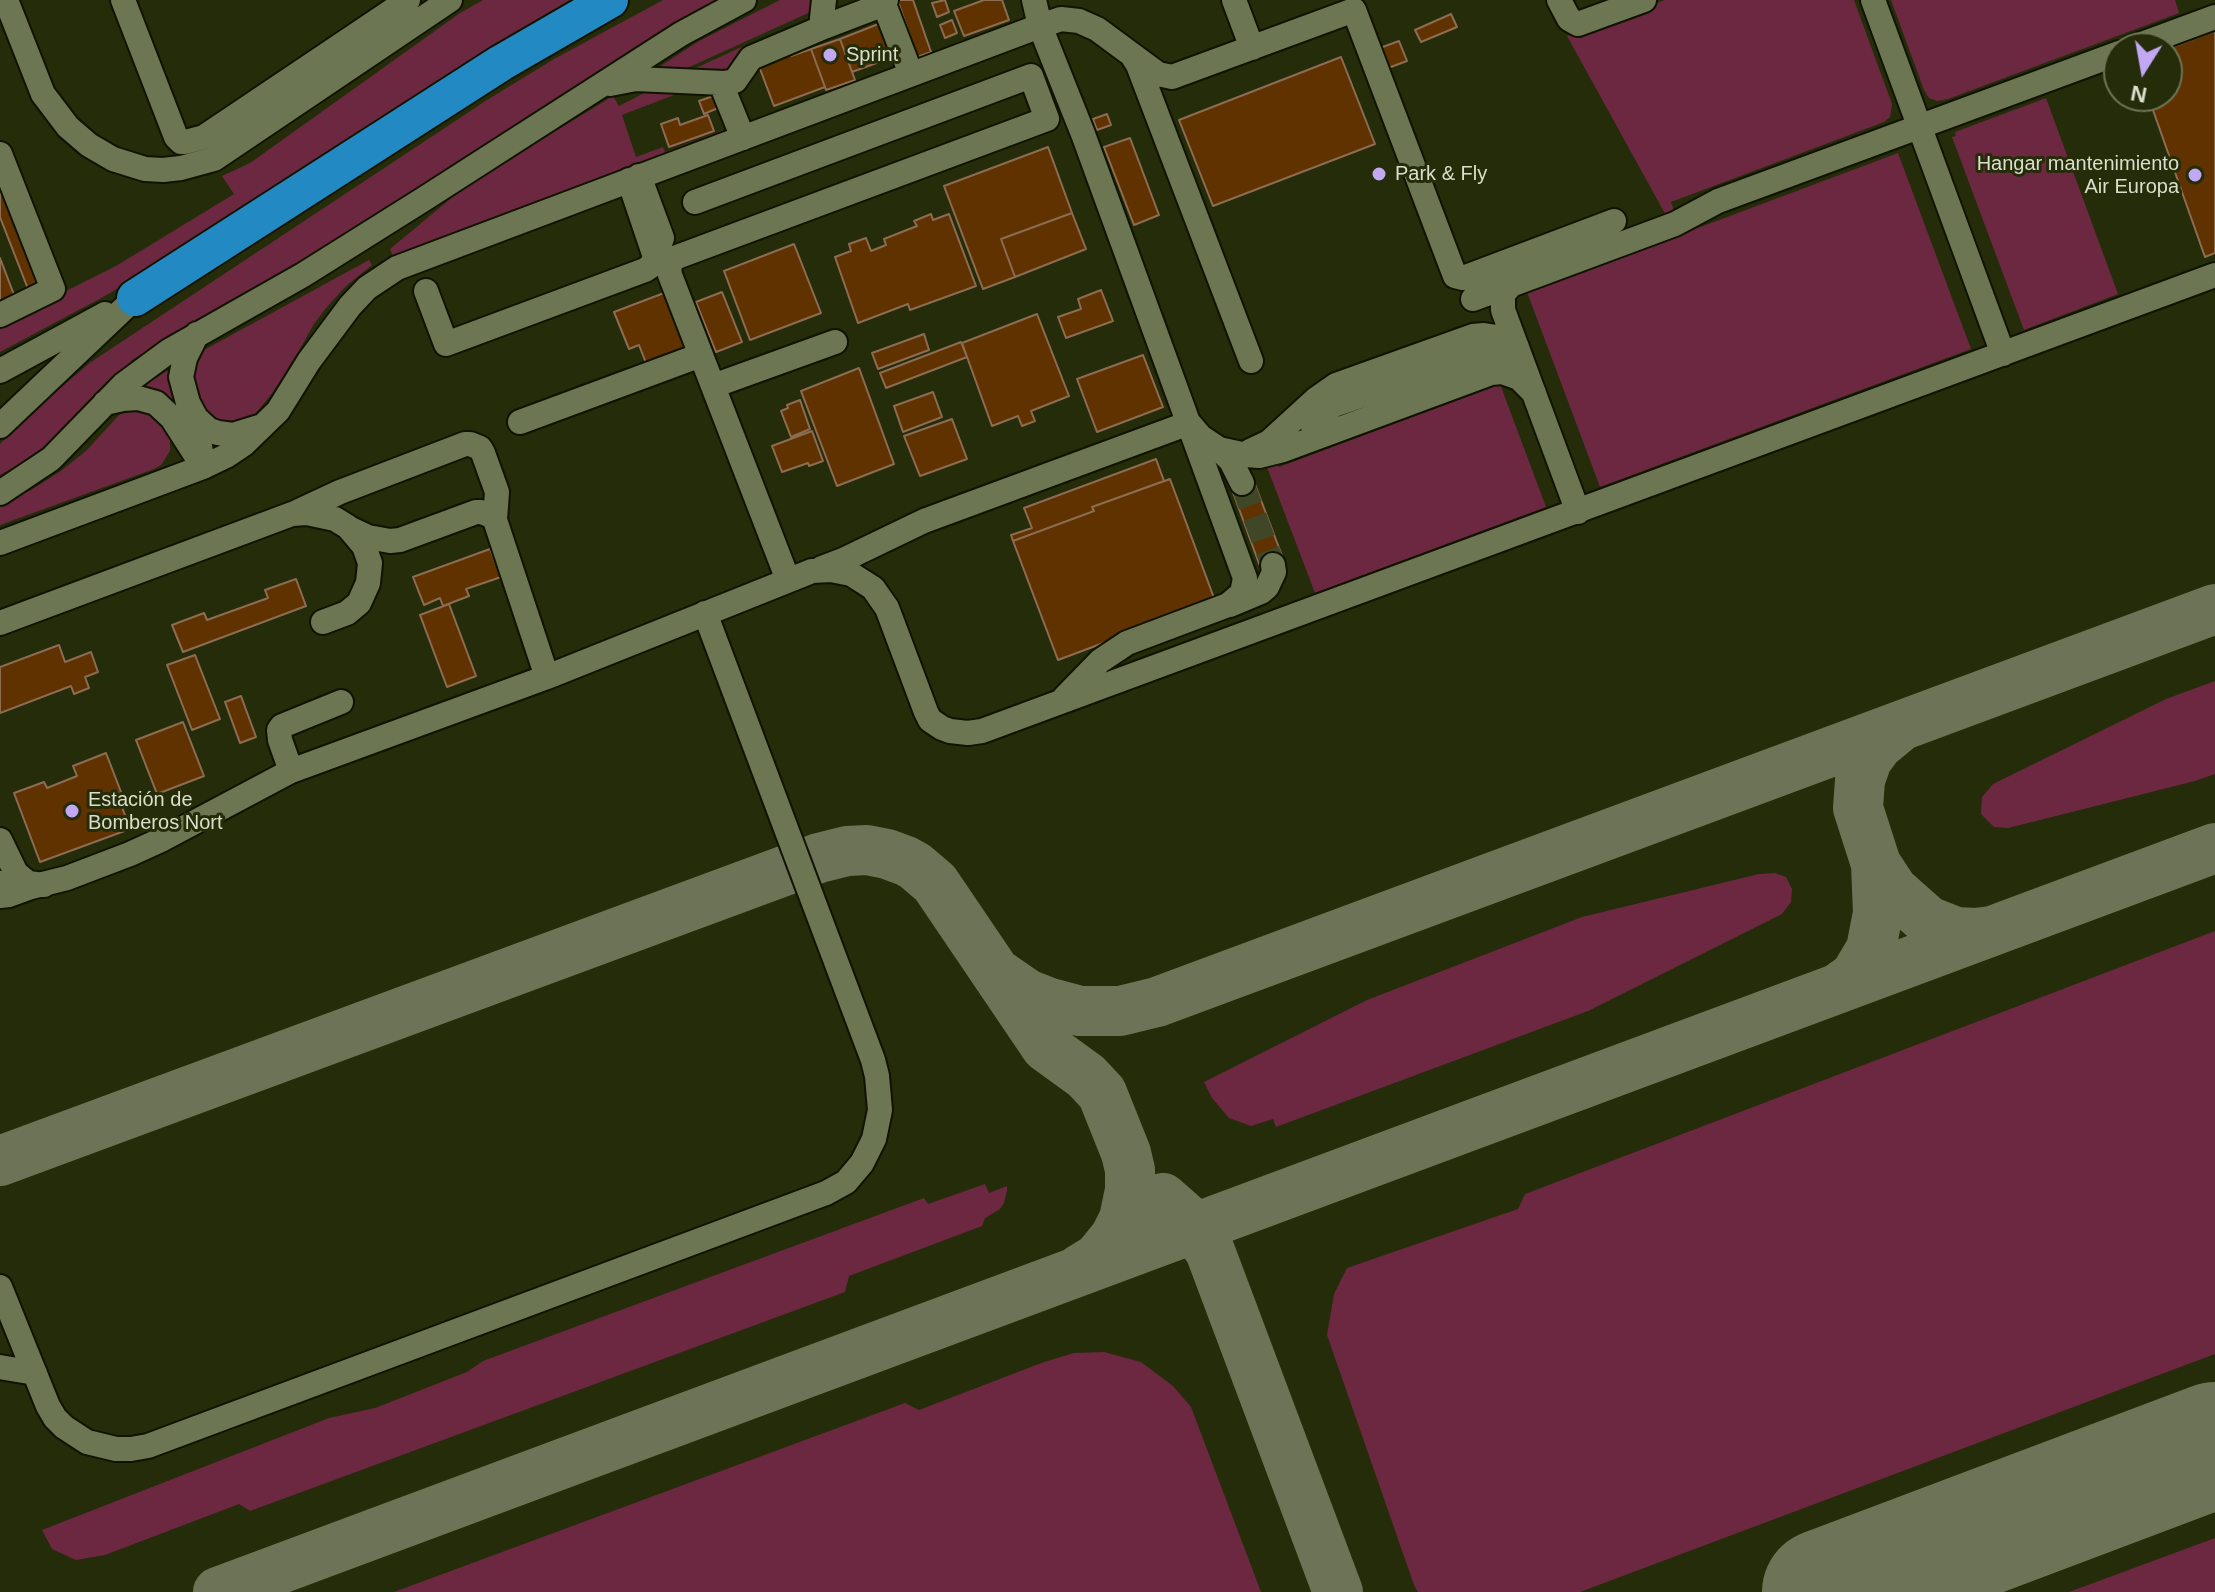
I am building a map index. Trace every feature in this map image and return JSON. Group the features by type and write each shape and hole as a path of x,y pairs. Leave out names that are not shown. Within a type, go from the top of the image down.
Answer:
{"highway":[{"path":"135,298 476,79 610,0"}],"street":[{"path":"123,0 176,137 181,142 204,137 408,0"},
{"path":"5,9 43,94 68,127 89,145 113,159 145,169 163,170 214,159 450,0"},
{"path":"0,493 51,459 143,368 303,275 681,34 744,0"},
{"path":"824,0 824,27"},
{"path":"1034,0 1040,26 1245,578 1242,593 1228,605"},
{"path":"1234,0 1252,48"},
{"path":"1564,10 1574,23 1582,23 1644,0"},
{"path":"1873,0 2003,354"},
{"path":"600,87 636,79 735,81 755,55 885,2 911,74"},
{"path":"0,543 203,467 244,444 278,411 335,323 350,306 380,279 416,260 1061,19 1079,21 1097,29 1158,74 1172,77 1252,48 1337,8 1354,10 1457,278 1614,221"},
{"path":"2174,32 2215,17"},
{"path":"1131,55 1138,65 1251,361"},
{"path":"1473,299 1675,224 1718,201 2103,59"},
{"path":"695,202 1031,76 1047,119 677,257 669,267 788,580"},
{"path":"724,83 724,91 743,138"},
{"path":"0,154 53,289 0,315"},
{"path":"416,260 446,344 645,270 655,257 634,178"},
{"path":"812,571 831,570 851,574 879,595 887,608 926,712 934,724 960,733 982,731 2215,275"},
{"path":"1512,284 1503,294 1502,303 1578,512"},
{"path":"0,371 135,298"},
{"path":"0,426 135,298"},
{"path":"165,481 187,423 188,403 181,377 185,358 197,334"},
{"path":"1228,454 1249,452 1269,442 1336,385 1473,336 1503,338 1521,357"},
{"path":"713,386 835,342"},
{"path":"1259,456 1291,438 1334,405 1483,353 1503,354 1518,360 1521,357"},
{"path":"520,422 701,355"},
{"path":"1189,423 1201,437 1228,454 1259,456 1283,450 1491,373 1502,372 1519,378 1534,393"},
{"path":"105,403 123,399 147,400 187,423 233,435 268,422"},
{"path":"187,423 203,467"},
{"path":"0,896 101,866 163,839 291,771 547,677 843,560 924,521 1189,423"},
{"path":"0,623 470,444 480,448 483,453 497,492 495,520 547,677"},
{"path":"1228,454 1242,483"},
{"path":"292,514 321,515 368,537 390,541 476,512 487,513 495,520"},
{"path":"323,622 355,607 363,598 368,583 370,563 364,546 348,527"},
{"path":"1057,704 1100,661 1127,643 1261,592 1274,572 1273,565"},
{"path":"0,1287 55,1418 76,1436 101,1447 131,1449 148,1446 826,1193 856,1173 869,1151 877,1126 880,1092 873,1060 705,613"},
{"path":"291,771 279,730 282,726 341,702"},
{"path":"0,840 16,873 28,883 38,886"},
{"path":"0,883 38,886"},
{"path":"0,1367 35,1373"}],"shaded area":[{"path":"483,0 580,0 426,89 293,181 203,238 103,297 0,352 0,324 116,266 234,194 222,176 250,163 460,13"},
{"path":"663,0 727,0 321,254 132,360 68,428 37,454 0,475 0,444 34,410 91,362 487,100 554,59"},
{"path":"780,0 818,0 815,10 674,74 653,71 699,41"},
{"path":"1665,0 1854,0 1892,104 1890,117 1884,122 1671,202 1676,216 1668,219 1567,36"},
{"path":"1891,0 2175,0 2179,13 2128,32 2103,32 2103,41 1948,99 1937,101 1929,98"},
{"path":"748,44 752,52 736,71 685,73"},
{"path":"652,89 679,93 622,115 636,157 663,147 665,152 723,132 393,256 390,249 467,185 613,96 619,106"},
{"path":"2046,98 2118,294 2024,330 1952,137 1956,136 1955,132"},
{"path":"1898,153 1971,349 1600,487 1527,292"},
{"path":"369,260 372,265 346,286 314,324 280,384 255,414 236,425 209,418 193,388 193,367 204,350"},
{"path":"172,368 178,407 146,389 151,381"},
{"path":"1500,384 1546,507 1315,593 1267,467 1277,464 1279,467"},
{"path":"134,408 155,413 170,435 170,451 161,465 0,525 0,505 61,471 87,450 119,415"},
{"path":"2215,681 2215,774 2008,828 1994,827 1981,814 1982,797 1993,784 2166,699"},
{"path":"1775,873 1786,877 1792,889 1791,902 1782,914 1588,1011 1276,1127 1273,1119 1251,1126 1229,1118 1212,1098 1204,1082 1367,1000 1582,917 1759,874"},
{"path":"2215,931 2215,1354 1580,1592 1418,1592 1327,1335 1334,1294 1347,1268 1518,1209 1525,1194"},
{"path":"985,1184 989,1193 1007,1186 1007,1190 1000,1209 985,1218 982,1226 849,1276 845,1292 250,1511 239,1504 105,1555 76,1560 52,1549 42,1530 329,1418 375,1408 467,1372 483,1361 924,1198 928,1204"},
{"path":"1104,1352 1141,1362 1173,1386 1191,1407 1261,1592 394,1592 905,1403 919,1410 1044,1362 1074,1353"},
{"path":"2215,1538 2215,1592 2069,1592"}],"building":[{"path":"913,0 931,52 917,57 898,1"},
{"path":"945,0 949,12 937,17 932,3"},
{"path":"984,0 1002,0 1009,20 964,36 954,11"},
{"path":"1451,14 1457,27 1421,42 1415,30"},
{"path":"952,20 957,33 945,38 940,25"},
{"path":"881,23 893,57 852,72 840,39"},
{"name":"Hangar mantenimiento Air Europa","path":"2215,31 2215,253 2205,257 2154,112 2183,112 2183,43"},
{"path":"840,39 855,80 826,90 811,49"},
{"path":"1399,41 1407,61 1388,68 1380,48"},
{"path":"789,49 791,56 811,49 825,87 774,106 757,61"},
{"path":"1341,57 1375,144 1213,206 1179,120"},
{"path":"713,96 718,108 704,114 699,101"},
{"path":"1107,114 1111,125 1097,130 1093,119"},
{"path":"708,115 714,131 669,147 661,124 678,118 680,125"},
{"path":"1130,138 1159,215 1134,225 1104,147"},
{"path":"1048,147 1072,213 1001,239 1015,277 983,289 944,186"},
{"path":"0,175 42,284 28,289 0,217"},
{"path":"1072,213 1086,249 1015,277 1001,239"},
{"path":"931,214 933,220 949,214 976,286 910,310 908,304 858,323 835,257 851,251 849,244 866,238 871,251 886,245 884,239 917,226 914,221"},
{"path":"794,244 821,313 750,340 724,271"},
{"path":"0,258 16,300 0,306"},
{"path":"1101,290 1113,321 1066,338 1058,317 1081,309 1078,299"},
{"path":"722,292 742,342 716,352 696,302"},
{"path":"664,293 685,348 646,363 639,345 629,349 614,312"},
{"path":"1037,314 1069,396 1031,411 1035,421 1022,426 1018,416 992,426 962,343"},
{"path":"924,334 929,350 878,369 872,353"},
{"path":"961,342 967,357 886,388 880,373"},
{"path":"1143,355 1163,407 1097,432 1077,379"},
{"path":"859,368 894,464 837,486 801,391"},
{"path":"933,392 942,417 903,432 894,406"},
{"path":"800,400 810,429 791,437 781,411"},
{"path":"952,419 967,459 920,476 904,436"},
{"path":"812,431 823,461 782,472 772,446"},
{"path":"1156,459 1164,481 1092,507 1094,511 1013,541 1011,535 1032,528 1024,508"},
{"path":"1170,479 1214,598 1137,626 1138,630 1058,660 1013,541 1094,511 1092,507"},
{"path":"1253,479 1284,561 1261,569 1231,487"},
{"path":"490,549 501,577 466,589 469,596 443,606 440,598 424,605 413,577"},
{"path":"296,579 306,606 183,652 172,625 204,613 207,620 268,598 265,590"},
{"path":"449,604 476,676 447,687 420,615"},
{"path":"59,645 65,662 91,652 98,672 85,677 89,688 74,694 71,686 0,713 0,667"},
{"path":"195,655 220,719 192,730 167,665"},
{"path":"241,696 256,737 240,743 225,702"},
{"path":"183,722 204,776 157,794 136,740"},
{"name":"Estación de Bomberos Nort","path":"106,753 121,792 117,793 130,829 40,862 14,793 44,782 47,788 77,776 73,766"}],"taxiway":[{"path":"1001,976 1027,994 1080,1011 1120,1011 1157,1002 2215,609"},
{"path":"1901,726 1878,745 1867,760 1860,780 1858,808 1876,864 1893,890 1928,921 1956,932 1991,931"},
{"path":"218,1592 2215,848"},
{"path":"0,1161 819,858 867,850 906,861 935,883 1046,1047 1086,1076 1102,1093 1126,1153 1130,1190 1124,1219 1115,1237 1098,1258 1080,1269"},
{"path":"1837,989 1855,976 1871,949 1878,913 1876,864"},
{"path":"1163,1198 1189,1221 1210,1251 1338,1592"}],"runway":[{"path":"1825,1592 2215,1445"}],"tunnel":[{"path":"1242,483 1273,565"}],"place":[{"name":"Sprint","path":"830,55"},
{"name":"Park & Fly","path":"1379,174"},
{"name":"Hangar mantenimiento Air Europa","path":"2195,175"},
{"name":"Estación de Bomberos Nort","path":"72,811"}]}
